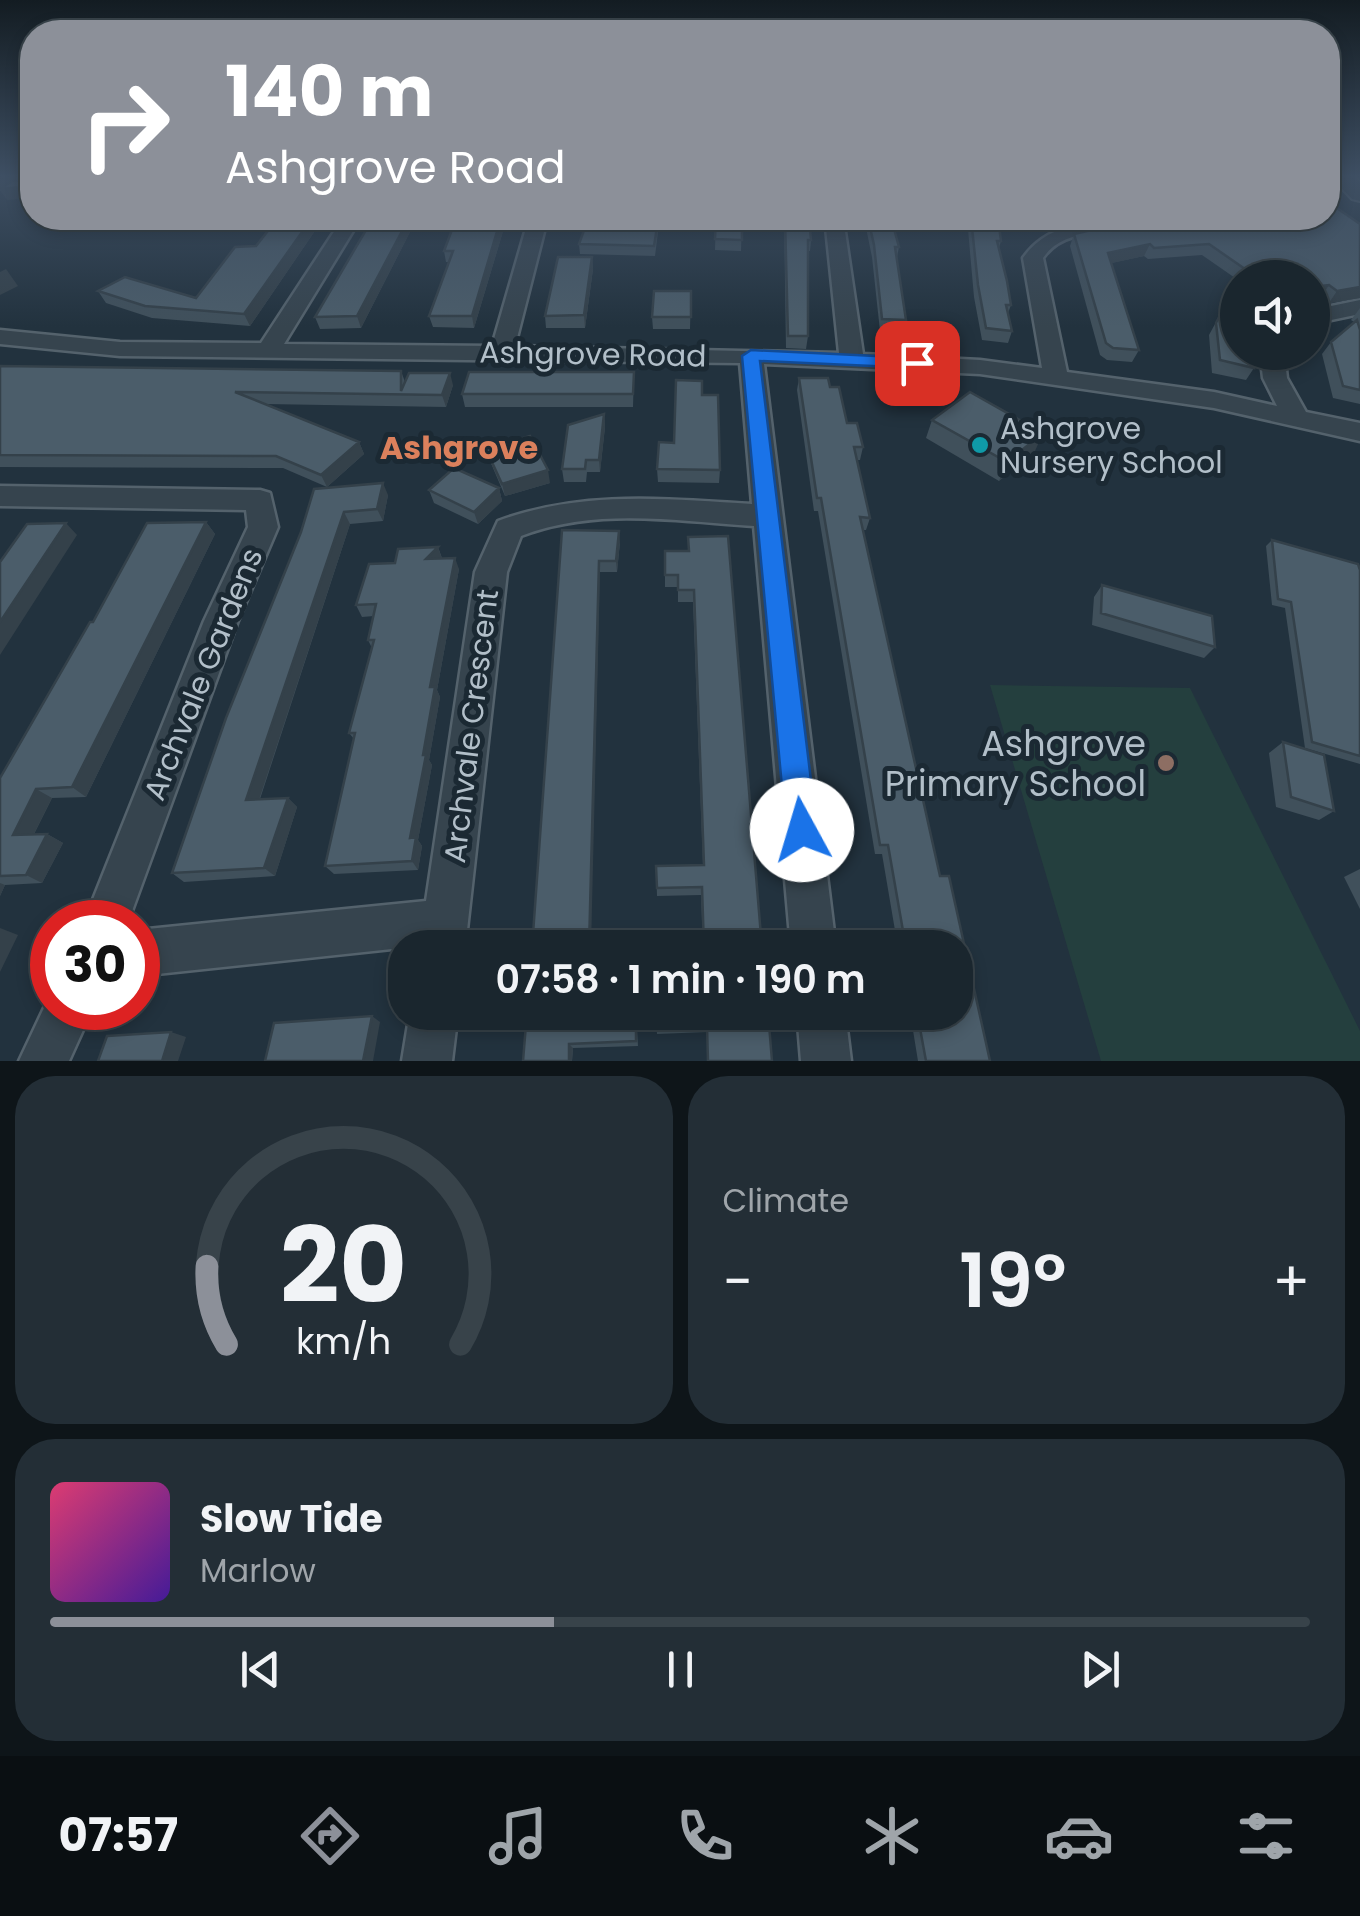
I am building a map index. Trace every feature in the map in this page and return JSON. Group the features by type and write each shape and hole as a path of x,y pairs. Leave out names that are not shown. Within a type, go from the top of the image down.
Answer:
{"street":[{"path":"267,352 344,230"},
{"path":"502,353 535,230"},
{"path":"836,230 852,359"},
{"path":"1056,376 1033,258 1038,248 1067,233 1095,230"},
{"path":"1330,313 1360,308"},
{"name":"Ashgrove Road","path":"0,338 120,349 852,359 1056,376 1296,417 1360,432"},
{"path":"751,356 812,930"},
{"path":"1274,370 1296,417"},
{"name":"Archvale Gardens","path":"5,503 260,500 263,526 221,620 114,900"},
{"name":"Archvale Crescent","path":"445,930 491,572 509,529 563,512 637,510 768,516"},
{"path":"160,952 388,937"},
{"path":"44,1061 59,1030"},
{"path":"427,1061 431,1030"},
{"path":"823,1030 826,1061"}],"green space":[{"path":"990,685 1190,688 1360,1031 1360,1061 1101,1061"}],"building":[{"path":"1360,228 1360,287 1337,291 1330,286 1330,260 1232,260 1209,244 1154,248 1150,244 1108,253 1139,350 1113,348 1106,343 1074,234 1092,230"},
{"path":"269,230 304,230 244,314 145,306 98,291 125,277 196,298 235,247 256,246"},
{"path":"366,230 403,230 357,316 315,317"},
{"path":"452,230 497,230 472,316 429,316 453,251 444,251"},
{"path":"584,230 657,230 654,246 579,244"},
{"path":"715,230 742,230 742,240 715,239"},
{"path":"785,230 810,230 808,336 788,336"},
{"path":"871,230 894,230 906,320 882,319"},
{"path":"972,230 1000,230 1001,241 997,241 1011,305 1006,305 1012,331 986,328"},
{"path":"558,257 592,257 584,315 545,316"},
{"path":"654,291 691,291 691,317 652,317"},
{"path":"1220,315 1220,360 1216,323"},
{"path":"1357,320 1360,390 1343,386 1331,342"},
{"path":"0,366 401,371 401,391 409,373 450,373 442,395 235,392 359,442 321,475 276,456 0,455"},
{"path":"469,372 634,372 633,394 462,394"},
{"path":"799,378 828,378 830,387 839,387 847,423 857,423 863,447 854,447 870,518 860,517 940,876 949,876 961,930 903,930 888,845 880,845 821,498 817,498"},
{"path":"676,380 702,381 702,395 718,395 720,470 657,469 659,442 674,443"},
{"path":"970,392 1043,433 1007,462 932,420"},
{"path":"604,414 599,460 586,460 585,469 562,469 568,425"},
{"path":"530,436 548,470 502,484 486,449"},
{"path":"454,468 499,488 474,512 429,490"},
{"path":"383,483 377,509 344,512 246,800 288,798 264,868 172,873 226,718 301,532 314,489"},
{"path":"206,522 72,787 36,789 13,835 47,834 26,875 0,876 0,778 147,523"},
{"path":"66,523 0,622 0,562 27,524"},
{"path":"562,530 619,531 616,561 599,561 589,930 533,930"},
{"path":"728,536 761,930 703,930 702,887 657,888 656,866 704,865 694,590 678,590 678,575 665,575 665,551 689,551 688,537"},
{"path":"1272,540 1358,564 1360,756 1312,742 1291,602 1278,599"},
{"path":"438,547 426,559 455,558 430,687 435,687 410,838 416,837 412,861 325,866 355,733 349,733 374,640 368,640 376,604 356,605 369,564 395,563 398,549"},
{"path":"1102,585 1212,616 1215,647 1101,613"},
{"path":"1283,742 1324,755 1334,811 1291,797"},
{"path":"973,984 990,1061 926,1061 920,1030 973,1030"},
{"path":"372,1016 363,1061 265,1061 274,1023"},
{"path":"526,1030 636,1030 636,1041 569,1044 569,1061 523,1061"},
{"path":"707,1030 769,1030 772,1061 708,1061"},
{"path":"171,1032 162,1061 98,1061 107,1036"}],"place":[{"name":"Ashgrove Nursery School","path":"980,445"},
{"name":"Ashgrove Primary School","path":"1166,763"}],"district":[{"name":"Ashgrove","path":"459,447"}],"route":[{"path":"802,830 751,356 917,363"}]}
